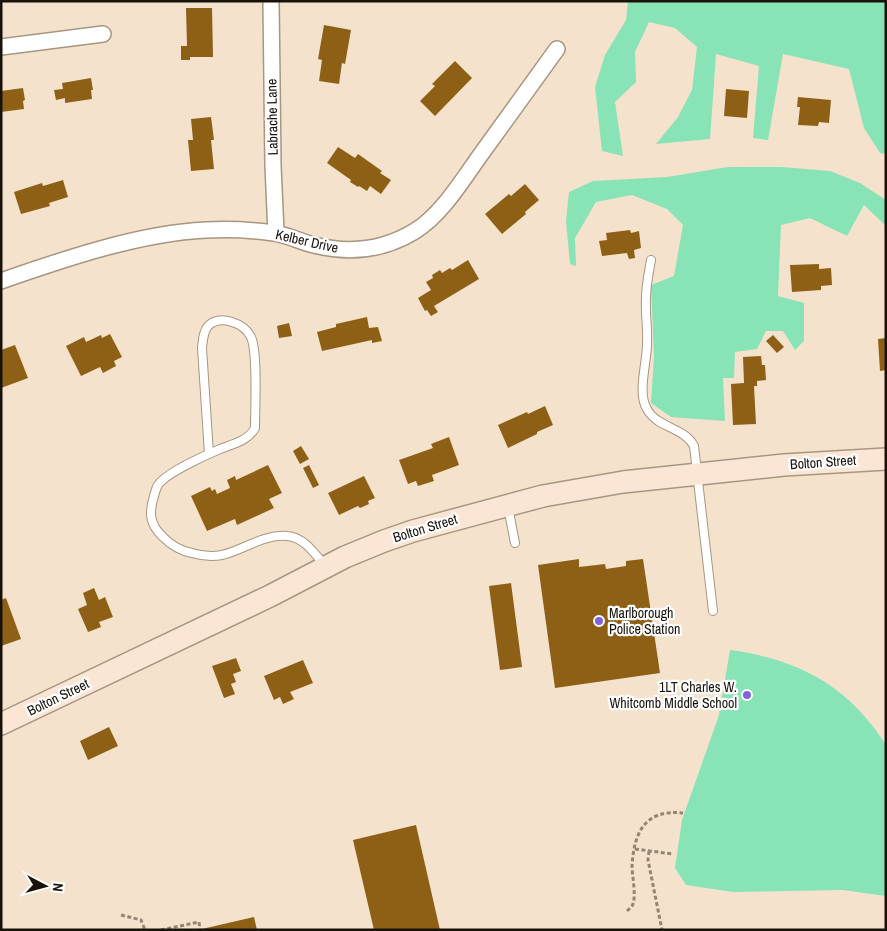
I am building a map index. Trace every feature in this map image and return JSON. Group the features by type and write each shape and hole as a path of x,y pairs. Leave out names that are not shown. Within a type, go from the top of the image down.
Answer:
{"main road":[{"name":"Bolton Street","path":"1,724 326,567 384,541 427,527 579,488 793,464 886,458"}],"street":[{"name":"Labrache Lane","path":"271,1 276,233"},
{"path":"1,47 103,34"},
{"name":"Kelber Drive","path":"1,281 110,247 169,234 206,230 276,233 315,246 347,251 369,249 397,241 417,230 436,213 557,50"}],"lane":[{"path":"651,260 646,298 647,345 642,399 647,411 655,419 690,439 695,452 713,611"},
{"path":"209,454 202,348 204,334 209,325 218,321 228,321 246,329 251,337 254,351 255,428 248,438 209,454 170,475 158,485 150,515 152,524 174,546 206,557 223,555 272,536 298,538 312,550 326,567"},
{"path":"507,505 515,543"}],"path":[{"path":"626,911 632,906 634,899 632,867 634,849 640,830 652,818 666,812 683,813"},
{"path":"634,849 673,854"},
{"path":"649,851 648,860 662,930"},
{"path":"121,915 141,920 146,930"},
{"path":"161,930 199,922 200,930"}],"green space":[{"path":"628,1 886,1 886,154 880,153 864,128 849,69 783,54 768,140 753,138 759,66 716,54 710,139 656,144 678,117 692,90 697,47 675,28 649,22 635,52 636,82 615,102 623,156 602,151 595,87 605,55 626,20"},
{"path":"728,167 782,167 830,171 860,183 886,200 886,226 864,205 847,236 810,218 781,225 778,296 804,303 804,341 795,350 783,331 766,331 757,349 735,352 734,378 723,378 725,421 671,417 651,403 654,357 651,285 674,276 683,225 667,209 632,195 596,202 575,238 576,266 570,264 566,221 569,192 593,181 667,177"},
{"path":"730,650 778,660 820,679 838,691 856,707 886,745 886,896 843,890 733,892 686,885 675,868 682,820 719,715"}],"building":[{"path":"186,8 212,8 213,57 190,57 190,60 181,60 181,46 187,46"},
{"path":"324,25 351,30 345,64 342,63 339,84 319,81 322,60 318,59"},
{"path":"455,61 472,78 435,116 420,101 435,86 432,84"},
{"path":"91,78 92,99 65,103 65,98 56,100 54,90 63,89 62,83"},
{"path":"23,88 24,109 1,112 1,91"},
{"path":"726,89 749,91 747,118 724,116"},
{"path":"798,97 831,100 829,123 819,122 818,126 798,125 800,107 797,107"},
{"path":"211,117 214,140 211,140 214,169 191,171 188,140 193,140 191,119"},
{"path":"338,147 355,158 358,154 391,180 381,194 370,186 367,191 358,187 327,163"},
{"path":"63,180 68,197 49,203 50,206 21,214 14,192 42,183 43,186"},
{"path":"525,184 539,200 525,212 526,214 502,234 485,214 509,194 511,196"},
{"path":"630,230 631,233 639,231 641,248 634,250 635,258 629,259 627,253 602,256 599,241 607,240 606,233"},
{"path":"468,260 479,279 434,306 438,312 431,316 427,310 425,311 418,298 431,290 426,282 433,278 432,275 440,270 442,273 450,268 452,270"},
{"path":"819,264 819,269 831,268 832,285 821,286 821,290 792,292 790,265"},
{"path":"367,317 369,328 378,327 382,341 372,343 372,340 322,351 317,332 336,327 336,324"},
{"path":"289,323 292,336 279,338 277,326"},
{"path":"110,334 122,357 114,361 116,366 103,373 100,367 81,376 66,346 84,337 86,342 101,335 102,338"},
{"path":"773,335 784,347 777,353 766,341"},
{"path":"886,338 886,370 880,371 878,339"},
{"path":"15,345 28,378 1,388 1,350"},
{"path":"761,356 762,365 765,365 766,380 757,381 757,386 754,386 756,424 733,425 731,384 744,383 743,357"},
{"path":"545,406 553,425 508,448 498,425"},
{"path":"449,437 459,465 432,475 434,481 418,486 416,481 408,484 399,460 433,448 431,444"},
{"path":"301,446 309,459 300,464 293,451"},
{"path":"268,465 282,493 269,499 274,508 237,525 235,519 207,531 191,496 210,487 212,491 215,489 217,494 230,488 227,480 235,476 236,480"},
{"path":"309,465 319,485 313,488 303,468"},
{"path":"364,476 375,498 368,501 369,504 360,508 358,506 339,515 328,493"},
{"name":"Marlborough Police Station","path":"579,559 579,567 605,564 606,569 626,566 626,561 643,559 660,673 555,688 538,565"},
{"path":"511,583 522,667 500,670 489,586"},
{"path":"94,588 99,600 105,597 113,617 99,622 101,627 88,632 78,609 87,605 83,593"},
{"path":"6,598 21,639 1,646 1,600"},
{"path":"236,658 241,671 233,674 236,682 231,684 235,694 224,698 212,666"},
{"path":"303,660 313,683 290,692 294,699 283,704 280,697 274,700 264,676"},
{"path":"109,727 118,746 88,760 80,741"},
{"path":"416,825 440,930 374,930 353,840"},
{"path":"254,917 257,930 202,930 202,929"}],"place":[{"name":"Marlborough Police Station","path":"599,621"},
{"name":"1LT Charles W. Whitcomb Middle School","path":"747,695"}]}
